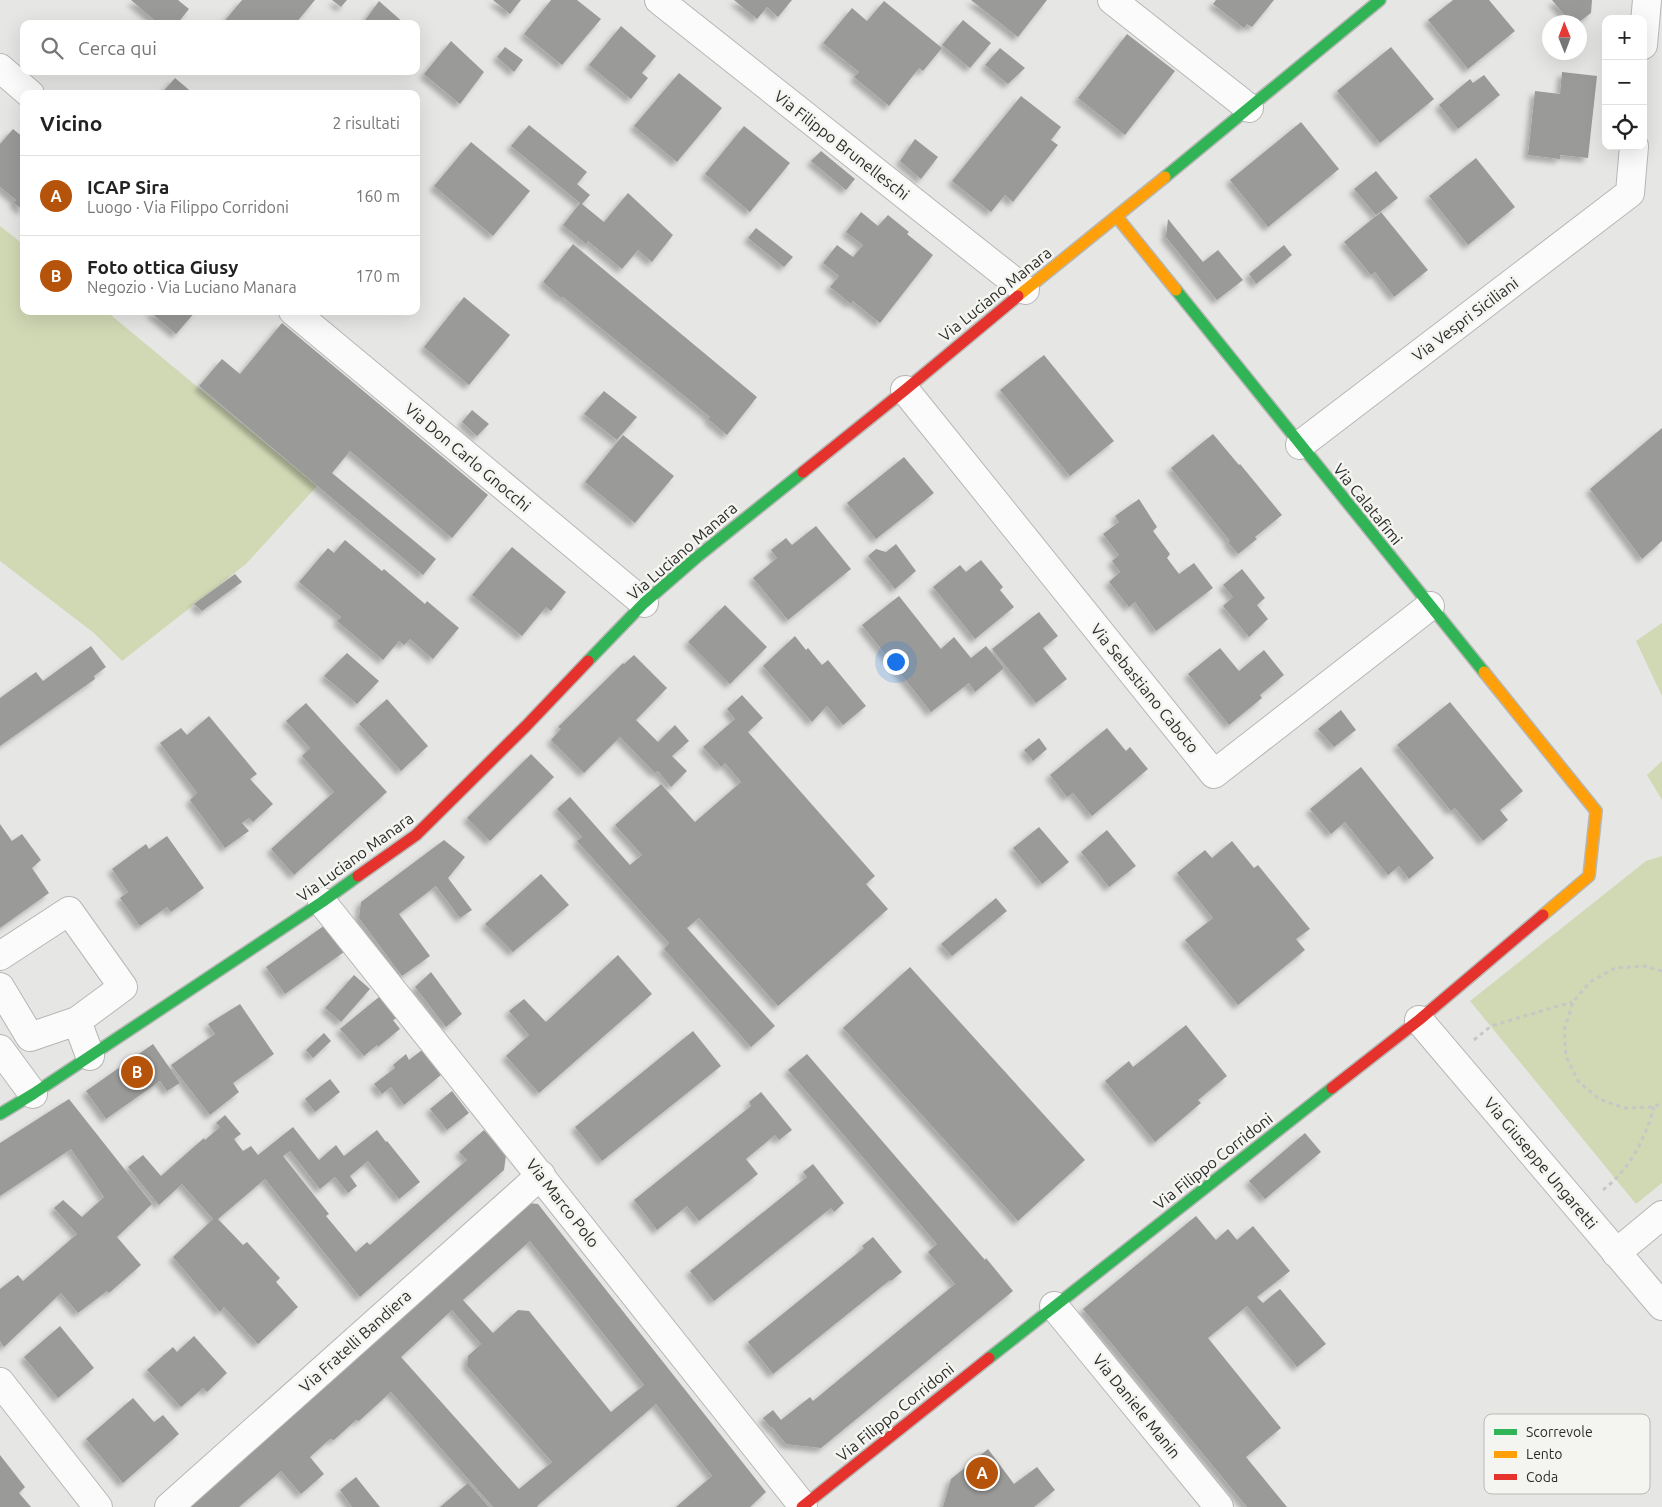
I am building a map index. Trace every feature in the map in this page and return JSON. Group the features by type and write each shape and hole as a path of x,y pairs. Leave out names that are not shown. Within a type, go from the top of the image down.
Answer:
{"street":[{"name":"Via Filippo Brunelleschi","path":"659,0 1025,290"},
{"path":"1112,0 1249,108"},
{"name":"Via Luciano Manara","path":"0,1114 322,902 416,835 526,726 644,603 705,551 905,390 986,321 1380,0"},
{"path":"1646,15 1647,0"},
{"path":"0,68 25,90"},
{"name":"Via Vespri Siciliani","path":"1300,445 1630,193 1634,150"},
{"name":"Via Calatafimi","path":"1116,217 1596,811"},
{"name":"Via Don Carlo Gnocchi","path":"298,315 644,603"},
{"name":"Via Sebastiano Caboto","path":"905,390 1214,774 1430,606"},
{"name":"Via Filippo Corridoni","path":"803,1506 1054,1306 1420,1020 1590,876 1596,811"},
{"name":"Via Marco Polo","path":"322,902 803,1506"},
{"path":"0,956 69,911 123,987 78,1022 30,1037 0,987"},
{"name":"Via Giuseppe Ungaretti","path":"1420,1020 1662,1306"},
{"path":"78,1022 90,1056"},
{"path":"0,1049 33,1094"},
{"name":"Via Fratelli Bandiera","path":"169,1507 541,1175"},
{"path":"1616,1252 1662,1215"},
{"name":"Via Daniele Manin","path":"1054,1306 1219,1507"},
{"path":"0,1382 98,1507"}],"path":[{"path":"1662,972 1644,966 1615,968 1590,982 1573,1002 1564,1030 1566,1056 1578,1081 1599,1099 1624,1108 1654,1107 1662,1103"},
{"path":"1452,1058 1491,1026 1573,1002"},
{"path":"1580,1208 1616,1180 1629,1163 1649,1125 1654,1107"}],"green space":[{"path":"0,226 20,242 20,315 111,315 317,486 246,564 122,661 94,633 0,561"},
{"path":"1662,623 1662,696 1636,641"},
{"path":"1662,761 1662,800 1647,775"},
{"path":"1662,856 1662,1183 1636,1204 1470,1001 1646,861"}],"building":[{"path":"131,0 178,0 189,9 180,20 154,20"},
{"path":"242,0 315,0 298,20 225,20"},
{"path":"332,0 347,0 341,7"},
{"path":"493,0 521,0 510,14"},
{"path":"551,0 577,0 601,19 562,65 524,34"},
{"path":"734,0 792,0 778,17 767,7 757,19"},
{"path":"971,0 1047,0 1018,37"},
{"path":"1216,0 1274,0 1252,27 1247,24 1244,28 1213,4"},
{"path":"1453,0 1489,0 1515,31 1468,69 1428,20"},
{"path":"1552,0 1592,0 1591,13 1587,16 1564,15"},
{"path":"379,1 400,20 365,20"},
{"path":"884,1 942,48 923,71 919,68 889,106 854,77 859,72 823,43 852,8 867,21"},
{"path":"963,20 991,43 970,68 942,45"},
{"path":"621,26 656,56 642,73 648,78 631,99 589,65"},
{"path":"1127,34 1175,71 1125,135 1078,98"},
{"path":"451,41 484,72 460,104 424,74"},
{"path":"505,47 523,60 514,72 497,57"},
{"path":"1391,47 1434,99 1380,143 1337,91"},
{"path":"1000,48 1025,68 1008,84 985,65"},
{"path":"1562,72 1597,76 1588,158 1560,155 1560,159 1528,155 1535,91 1560,94"},
{"path":"679,73 722,108 677,162 634,126"},
{"path":"1484,75 1500,95 1458,129 1439,105 1470,79 1473,83"},
{"path":"175,78 189,90 164,90"},
{"path":"1021,96 1061,127 1051,140 1058,145 1013,202 1005,195 991,212 952,181"},
{"path":"1301,122 1339,169 1268,227 1230,180"},
{"path":"529,125 587,172 577,184 590,195 582,204 604,222 628,193 673,235 652,262 638,250 622,269 588,241 586,244 563,225 580,203 511,146"},
{"path":"744,126 790,163 750,212 705,174"},
{"path":"13,129 20,135 20,208 14,203 16,200 0,187 0,144"},
{"path":"915,139 938,157 921,179 900,161"},
{"path":"471,142 530,191 493,236 434,186"},
{"path":"821,151 855,179 846,190 811,161"},
{"path":"1476,158 1515,207 1468,245 1429,196"},
{"path":"1376,171 1398,198 1376,215 1354,189"},
{"path":"861,212 878,226 888,215 909,232 907,234 933,255 880,323 853,301 851,304 830,287 839,276 823,263 837,245 853,257 863,245 846,232"},
{"path":"1381,212 1428,270 1394,297 1375,272 1371,275 1344,242"},
{"path":"1168,219 1203,262 1218,250 1243,280 1217,300 1166,237"},
{"path":"756,228 793,257 784,267 748,238"},
{"path":"573,244 757,397 727,435 708,419 710,417 543,282"},
{"path":"1284,245 1292,255 1256,284 1249,274"},
{"path":"464,297 510,335 469,385 424,347"},
{"path":"154,315 193,315 176,334"},
{"path":"282,323 488,495 452,538 350,451 332,473 436,559 423,575 199,386 222,359 240,374"},
{"path":"1044,355 1114,441 1070,476 1000,390"},
{"path":"604,391 637,417 617,440 584,414"},
{"path":"472,410 489,424 477,436 462,422"},
{"path":"1662,428 1662,541 1642,559 1590,489"},
{"path":"1213,434 1282,515 1238,554 1228,542 1230,541 1171,468"},
{"path":"623,435 674,476 635,523 585,482"},
{"path":"904,457 934,493 876,539 847,503"},
{"path":"1139,499 1157,527 1153,531 1170,554 1167,558 1179,574 1194,563 1213,588 1156,631 1135,602 1129,607 1109,582 1120,572 1112,561 1119,555 1103,534 1119,522 1115,516"},
{"path":"816,526 851,569 788,620 753,578 777,558 771,550 786,538 792,545"},
{"path":"345,540 382,571 384,569 425,604 427,601 459,628 433,659 410,639 404,645 399,641 383,660 337,621 341,617 299,582 328,548 334,553"},
{"path":"896,544 916,571 895,589 868,556 876,549 886,552"},
{"path":"512,547 566,592 551,611 546,607 522,636 472,595"},
{"path":"981,560 1003,587 1000,590 1014,607 975,639 933,587 960,565 966,572"},
{"path":"1242,569 1265,598 1257,605 1268,619 1249,637 1223,606 1233,597 1223,585"},
{"path":"235,574 242,582 202,611 194,604"},
{"path":"899,596 941,649 954,637 971,658 986,646 1004,668 975,692 969,683 931,712 862,625"},
{"path":"725,605 767,647 730,684 688,642"},
{"path":"1039,612 1058,636 1043,648 1067,679 1036,703 992,649"},
{"path":"795,636 822,665 828,660 866,706 843,725 827,706 812,722 763,666"},
{"path":"91,646 106,667 94,676 95,679 0,746 0,698 36,672 43,681"},
{"path":"1220,648 1239,671 1264,650 1284,675 1260,695 1262,698 1229,725 1188,674"},
{"path":"347,653 379,681 357,704 324,676"},
{"path":"634,655 667,688 636,720 658,742 675,725 689,741 672,756 687,771 671,787 658,771 655,773 620,737 584,773 551,740 561,729 558,727 623,663"},
{"path":"742,695 763,718 748,732 875,876 866,884 888,909 778,1006 699,918 687,928 775,1026 751,1047 664,949 669,943 577,841 582,837 557,809 570,797 630,865 642,855 615,825 661,784 695,822 741,782 725,763 721,767 703,747 735,719 727,709"},
{"path":"387,699 428,746 401,771 359,724"},
{"path":"1450,702 1523,791 1500,810 1508,820 1483,841 1455,808 1451,811 1397,745"},
{"path":"306,703 387,792 294,875 271,849 334,792 302,756 310,748 286,721"},
{"path":"1341,710 1356,730 1334,747 1318,729"},
{"path":"209,716 257,774 250,779 273,804 253,822 249,818 242,823 249,831 225,848 190,800 197,793 160,743 181,728 187,735"},
{"path":"1107,728 1126,751 1130,747 1148,769 1092,816 1073,793 1067,797 1050,775"},
{"path":"1039,738 1047,749 1033,761 1024,750"},
{"path":"531,754 554,777 490,841 467,818"},
{"path":"1361,767 1434,858 1409,879 1399,866 1388,875 1345,822 1331,834 1310,809"},
{"path":"0,824 12,841 22,834 41,860 32,868 49,893 0,928"},
{"path":"1039,827 1069,862 1042,884 1013,848"},
{"path":"1107,830 1136,866 1109,887 1081,852"},
{"path":"167,836 204,888 171,912 167,907 140,926 120,898 128,892 112,869 146,844 149,849"},
{"path":"444,840 465,857 448,878 472,910 460,918 436,886 399,914 430,956 402,976 359,918 361,902"},
{"path":"1232,841 1254,868 1258,865 1310,929 1296,939 1305,950 1238,1005 1185,940 1213,918 1177,873 1205,850 1212,858"},
{"path":"541,874 569,905 513,952 485,924"},
{"path":"996,898 1007,911 952,956 941,944"},
{"path":"325,925 344,952 285,994 266,967"},
{"path":"618,955 652,994 539,1093 506,1056 529,1035 509,1011 524,999 546,1022"},
{"path":"910,967 1085,1160 1018,1221 843,1028"},
{"path":"431,972 462,1014 446,1027 415,987"},
{"path":"354,975 370,989 341,1022 325,1008"},
{"path":"379,997 397,1018 393,1020 400,1029 364,1056 340,1029"},
{"path":"240,1004 274,1054 233,1083 239,1092 210,1115 171,1065 215,1034 208,1024"},
{"path":"1186,1025 1227,1076 1198,1100 1201,1103 1155,1142 1105,1081 1129,1061 1133,1067"},
{"path":"693,1031 721,1066 602,1161 575,1127"},
{"path":"324,1033 331,1041 313,1058 306,1050"},
{"path":"153,1044 180,1083 167,1091 160,1081 106,1119 86,1091"},
{"path":"422,1050 441,1075 404,1105 391,1087 382,1094 374,1084 395,1068 393,1065 406,1054 409,1060"},
{"path":"807,1054 1013,1291 821,1448 786,1444 763,1418 773,1410 781,1420 810,1397 813,1401 955,1284 928,1252 937,1244 788,1070"},
{"path":"330,1079 340,1092 315,1112 305,1099"},
{"path":"452,1091 469,1113 447,1130 430,1109"},
{"path":"761,1092 792,1130 779,1140 775,1135 746,1159 758,1174 699,1221 687,1206 657,1230 634,1200 751,1106 749,1102"},
{"path":"69,1099 152,1204 117,1237 141,1265 109,1293 107,1291 78,1313 61,1293 4,1347 0,1341 0,1289 18,1275 23,1281 77,1234 54,1208 63,1200 82,1217 104,1197 71,1149 0,1196 0,1143"},
{"path":"225,1115 241,1134 234,1139 243,1151 251,1146 258,1155 293,1127 319,1160 336,1145 344,1156 377,1130 420,1182 399,1199 368,1161 350,1176 357,1186 348,1193 335,1177 320,1189 290,1151 283,1156 329,1214 326,1216 356,1252 367,1242 370,1245 467,1160 459,1152 484,1130 506,1155 504,1170 360,1297 265,1179 218,1219 243,1245 247,1242 280,1278 276,1282 298,1307 258,1344 224,1307 220,1312 173,1257 213,1219 182,1184 159,1205 128,1167 143,1155 161,1176 204,1138 205,1140 220,1127 216,1123"},
{"path":"1305,1133 1321,1152 1265,1199 1249,1181"},
{"path":"813,1164 844,1203 834,1212 831,1208 714,1301 690,1271 807,1177 803,1172"},
{"path":"528,1203 538,1204 766,1492 750,1507 676,1507 712,1476 656,1404 538,1507 493,1507 391,1392 359,1421 356,1420 334,1440 330,1439 310,1457 324,1474 301,1494 281,1471 239,1507 185,1507","holes":["530,1241 644,1385 611,1412 529,1311 518,1310 493,1333 463,1300","452,1310 481,1344 468,1356 467,1366 552,1462 519,1489 401,1357"]},
{"path":"1196,1216 1216,1240 1228,1229 1237,1240 1253,1226 1290,1271 1257,1297 1263,1303 1280,1289 1326,1344 1297,1367 1247,1306 1208,1338 1281,1428 1246,1457 1287,1507 1247,1507 1083,1309"},
{"path":"873,1237 902,1272 773,1374 748,1342 864,1248 862,1246"},
{"path":"60,1326 94,1368 58,1398 24,1357"},
{"path":"194,1336 227,1373 207,1392 203,1388 181,1407 147,1370 173,1347 177,1352"},
{"path":"133,1398 154,1422 163,1415 179,1434 123,1483 86,1439"},
{"path":"988,1449 1014,1484 1037,1467 1055,1490 1034,1507 943,1507 951,1479"},
{"path":"0,1455 25,1487 19,1493 31,1507 0,1507"},
{"path":"356,1477 380,1507 352,1507 340,1490"},
{"path":"468,1483 489,1507 440,1507"}],"traffic: fast":[{"path":"1165,177 1380,0"},
{"path":"1176,290 1484,672"},
{"path":"588,661 644,603 697,557 803,472"},
{"path":"0,1114 322,902 358,876"},
{"path":"989,1358 1332,1088"}],"traffic: slow":[{"path":"1018,296 1165,177"},
{"path":"1117,217 1176,290"},
{"path":"1484,672 1596,811 1589,876 1543,915"}],"traffic: jam":[{"path":"803,472 1018,296"},
{"path":"358,876 416,835 526,726 588,661"},
{"path":"1332,1088 1419,1020 1543,915"},
{"path":"802,1507 989,1358"}],"place":[{"name":"Foto ottica Giusy","path":"137,1072"},
{"name":"ICAP Sira","path":"982,1473"}]}
